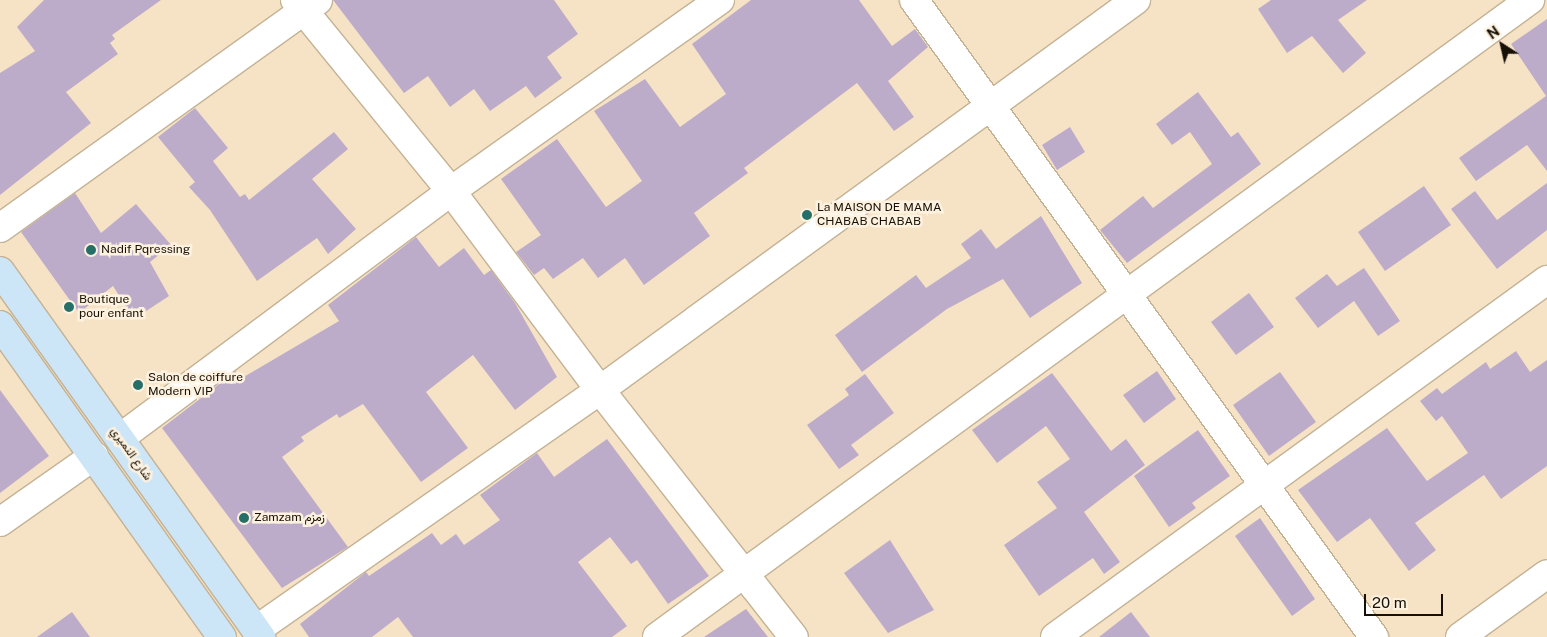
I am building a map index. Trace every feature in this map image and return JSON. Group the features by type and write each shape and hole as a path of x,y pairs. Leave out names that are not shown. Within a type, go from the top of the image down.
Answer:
{"main road":[{"name":"شارع النميري","path":"0,271 258,634"},
{"path":"0,325 222,637"}],"street":[{"path":"120,438 451,190 720,0"},
{"path":"914,0 1130,292 1265,488 1374,637"},
{"path":"258,634 600,390 1136,0"},
{"path":"657,637 1530,0"},
{"path":"0,228 305,4 451,190 600,390 794,637"},
{"path":"1055,637 1265,488 1547,280"},
{"path":"0,522 94,456"},
{"path":"1460,637 1547,574"}],"building":[{"path":"44,0 161,0 112,35 115,39 110,43 118,54 66,92 91,123 0,195 0,73 35,51 17,27"},
{"path":"333,0 554,0 578,34 547,57 562,78 535,98 526,86 490,111 474,89 450,107 428,76 404,93"},
{"path":"751,0 859,0 892,46 915,29 928,47 888,81 914,117 894,131 857,83 744,168 748,173 694,213 710,236 644,285 625,258 598,278 583,258 553,279 544,268 534,275 516,252 541,235 501,179 557,139 606,207 642,181 594,111 645,79 680,127 726,94 692,44"},
{"path":"1271,0 1367,0 1338,20 1366,53 1343,73 1312,36 1287,53 1258,9"},
{"path":"1547,19 1547,171 1527,145 1476,181 1459,158 1546,96 1511,44"},
{"path":"1198,92 1231,137 1238,132 1261,164 1127,263 1100,230 1143,196 1153,208 1212,164 1190,132 1172,145 1156,124"},
{"path":"195,108 228,148 213,161 240,197 245,194 249,200 334,132 348,149 312,179 356,229 328,254 317,238 257,281 210,210 189,187 195,182 158,137"},
{"path":"1070,127 1085,152 1057,170 1042,145"},
{"path":"1547,183 1547,230 1497,269 1451,209 1475,191 1497,220"},
{"path":"1424,186 1451,225 1385,271 1358,232"},
{"path":"75,193 101,233 136,204 171,245 150,262 169,296 134,319 113,286 79,313 21,232"},
{"path":"1041,216 1082,283 1030,318 1003,279 947,309 862,372 835,335 916,275 926,288 971,258 961,244 981,229 996,249"},
{"path":"416,237 439,267 464,248 484,275 491,270 515,303 557,377 515,410 473,355 426,392 468,448 421,482 363,404 339,418 337,414 301,437 304,441 282,457 348,547 282,588 162,428 236,371 242,378 339,321 328,305"},
{"path":"1364,268 1400,321 1378,336 1354,301 1318,328 1295,298 1327,274 1337,286"},
{"path":"1249,293 1274,327 1236,355 1211,322"},
{"path":"1516,351 1530,372 1547,360 1547,466 1501,499 1484,475 1415,523 1436,550 1409,571 1370,518 1337,542 1298,490 1387,428 1427,481 1468,453 1442,416 1436,421 1420,401 1437,388 1442,394 1486,362 1490,369"},
{"path":"1157,371 1176,399 1144,423 1123,395"},
{"path":"1280,372 1316,422 1269,456 1233,405"},
{"path":"1052,373 1111,451 1126,439 1145,465 1084,512 1120,562 1104,574 1093,558 1039,596 1004,545 1057,508 1037,482 1070,459 1046,426 997,463 972,430"},
{"path":"865,374 894,413 851,445 859,455 839,469 807,425 849,395 845,389"},
{"path":"0,390 49,456 0,493"},
{"path":"1198,430 1230,476 1192,503 1196,508 1169,527 1134,476"},
{"path":"607,439 709,576 668,604 637,560 631,564 610,537 578,562 627,626 612,637 413,637 398,617 372,637 309,637 300,624 366,572 369,576 432,533 441,545 456,534 464,545 500,520 480,495 537,453 554,477"},
{"path":"1260,518 1315,599 1292,616 1235,536"},
{"path":"890,540 934,610 888,633 844,573"},
{"path":"746,609 768,637 704,637"},
{"path":"72,612 90,637 37,637"},
{"path":"1131,612 1150,637 1099,637"}],"place":[{"name":"La MAISON DE MAMA CHABAB CHABAB","path":"807,215"},
{"name":"Nadif Pqressing","path":"91,250"},
{"name":"Boutique pour enfant","path":"69,307"},
{"name":"Salon de coiffure Modern VIP","path":"138,385"},
{"name":"Zamzam زمزم","path":"244,518"}]}
